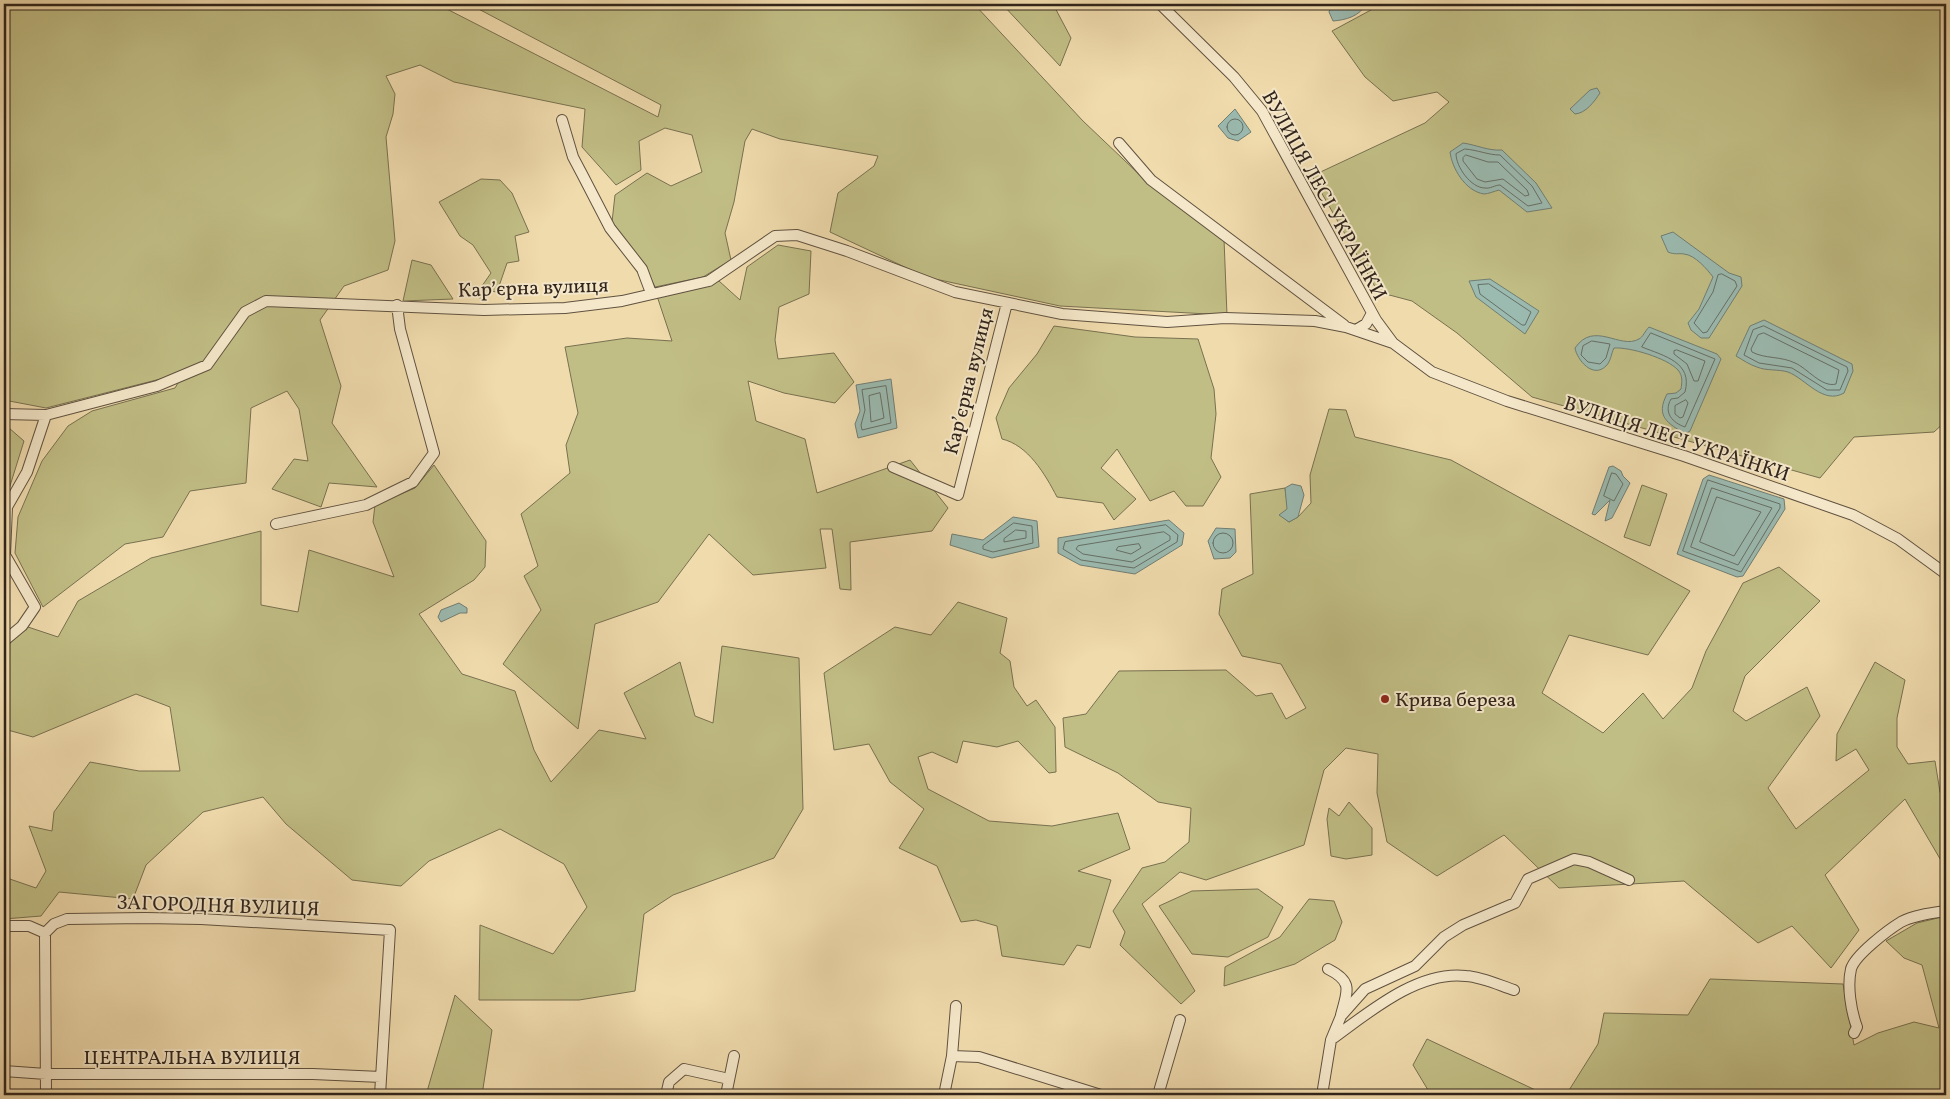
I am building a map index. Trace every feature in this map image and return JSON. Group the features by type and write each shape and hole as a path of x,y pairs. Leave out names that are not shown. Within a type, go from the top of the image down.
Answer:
{"street":[{"name":"ВУЛИЦЯ ЛЕСІ УКРАЇНКИ","path":"1160,4 1234,77 1262,111 1372,313 1394,343 1432,372 1507,401 1684,456 1854,515 1898,539 1946,574"},
{"path":"562,120 574,157 582,174 610,228 642,269 651,293"},
{"path":"1118,143 1150,180 1351,328 1366,324 1372,313"},
{"name":"Карʼєрна вулиця","path":"4,414 46,415 157,386 207,365 246,312 266,302 398,305 484,310 565,308 622,301 709,281 775,236 797,235 847,251 954,292 1007,303 958,494 893,466"},
{"name":"ВУЛИЦЯ ЛЕСІ УКРАЇНКИ","path":"1007,303 1062,314 1167,322 1235,318 1315,321 1351,328 1394,343"},
{"path":"276,524 366,505 413,482 429,463 434,453 400,330 398,305"},
{"path":"4,641 22,626 35,607 5,555 8,508 27,472 46,415"},
{"path":"1341,1016 1365,990 1415,966 1444,937 1463,925 1515,903 1528,879 1574,858 1589,862 1629,880"},
{"path":"1854,1033 1858,1027 1854,1017 1850,988 1851,970 1855,960 1902,922 1946,911"},
{"name":"ЗАГОРОДНЯ ВУЛИЦЯ","path":"45,934 54,924 67,919 201,919 390,930 380,1095"},
{"path":"4,926 29,926 45,934 46,1095"},
{"path":"1322,1095 1331,1040 1341,1016 1348,987 1339,974 1328,969"},
{"path":"1331,1040 1372,1010 1404,990 1442,976 1467,976 1514,990"},
{"path":"944,1095 952,1056 956,1006"},
{"path":"1158,1095 1180,1020"},
{"path":"726,1095 734,1056"},
{"path":"952,1056 979,1057 1100,1095"},
{"path":"666,1095 668,1082 684,1069 729,1079"},
{"name":"ЦЕНТРАЛЬНА ВУЛИЦЯ","path":"4,1071 46,1074 313,1074 381,1077"}],"shaded area":[{"path":"4,4 437,4 658,117 661,105 469,4 974,4 1083,121 1143,178 1224,239 1227,315 1060,306 926,277 830,232 838,193 874,166 878,156 780,139 752,129 745,141 734,202 725,233 731,260 703,277 655,287 645,266 612,222 615,195 647,173 671,186 702,172 692,135 665,128 639,141 641,170 616,185 582,147 585,109 454,82 420,65 386,76 395,94 393,114 386,137 395,241 388,270 344,286 320,320 341,386 332,423 377,487 329,483 321,507 272,489 294,459 308,461 299,409 287,391 251,408 246,483 190,491 163,537 125,544 43,607 15,553 18,517 42,461 68,426 92,411 175,388 184,373 46,408 4,400"},
{"path":"1002,4 1053,4 1071,38 1060,66"},
{"path":"1382,4 1946,4 1946,421 1934,432 1854,437 1820,478 1532,397 1457,333 1412,301 1378,292 1312,176 1425,123 1449,102 1437,92 1393,101 1365,77 1332,31"},
{"path":"481,179 500,180 512,193 529,232 515,236 519,261 507,263 497,292 490,291 485,300 475,296 491,273 473,245 460,236 439,202"},
{"path":"778,245 811,251 809,294 779,307 775,340 778,359 834,353 854,382 835,403 784,393 748,381 756,421 805,439 817,493 910,460 948,508 932,531 850,542 851,590 840,589 832,529 820,529 826,568 753,575 709,534 658,602 595,624 578,729 503,664 541,610 524,576 538,566 521,514 570,473 566,445 578,413 565,347 627,338 672,341 657,296 719,281 740,300 747,267"},
{"path":"412,260 431,265 453,299 403,301"},
{"path":"1054,326 1135,337 1198,339 1214,389 1216,414 1211,458 1221,477 1203,506 1186,506 1174,491 1150,501 1117,449 1101,468 1136,499 1114,520 1103,503 1057,497 1041,470 1028,454 1020,447 1002,439 996,418 1009,388 1037,354"},
{"path":"1329,409 1346,410 1355,437 1451,460 1690,591 1648,655 1569,635 1542,693 1603,733 1643,693 1663,719 1692,688 1706,651 1743,583 1779,567 1820,601 1745,676 1733,711 1746,721 1807,687 1820,716 1768,788 1796,829 1869,770 1856,749 1836,761 1837,734 1875,662 1905,680 1897,718 1897,747 1908,764 1935,761 1940,792 1946,806 1946,869 1905,799 1825,875 1859,930 1831,968 1792,926 1758,943 1684,881 1559,888 1504,835 1437,876 1387,842 1377,793 1378,754 1346,748 1324,770 1304,845 1206,880 1180,872 1142,904 1195,991 1181,1004 1120,945 1125,932 1113,911 1142,868 1165,862 1189,842 1191,808 1158,802 1118,773 1065,747 1063,718 1086,714 1119,671 1226,670 1256,696 1272,693 1286,719 1306,708 1281,664 1242,656 1219,614 1222,589 1253,574 1250,494 1285,488 1288,509 1280,515 1289,522 1298,517 1311,503 1310,475"},
{"path":"9,428 24,441 4,505 4,430"},
{"path":"434,465 486,541 485,567 474,580 419,614 462,674 515,691 534,750 551,782 599,730 646,739 624,693 680,662 695,716 713,723 722,646 799,658 803,809 774,858 673,895 644,914 635,991 579,1000 479,1000 480,925 553,954 587,907 564,864 500,829 429,861 401,886 352,880 286,824 263,797 203,812 146,865 133,899 59,892 41,916 4,919 4,877 36,888 46,871 29,826 52,831 54,812 90,762 139,771 180,771 170,707 136,694 33,737 4,729 4,645 28,627 58,637 78,601 151,558 261,531 261,605 298,612 309,550 394,577 373,522 375,505 415,488"},
{"path":"1642,485 1667,494 1650,546 1624,537"},
{"path":"958,602 1007,618 1000,653 1010,661 1014,687 1027,706 1036,700 1055,727 1056,772 1049,773 1018,741 997,747 963,741 957,763 932,752 918,757 928,789 989,821 1052,826 1118,813 1130,849 1078,871 1111,880 1090,948 1077,945 1064,965 1002,956 997,926 976,920 961,922 937,866 899,848 924,809 890,782 869,744 834,750 824,673 895,627 931,635"},
{"path":"1349,802 1372,828 1372,855 1346,859 1331,856 1327,819 1329,808 1339,816"},
{"path":"1258,889 1283,907 1268,937 1228,957 1192,954 1159,906 1192,891"},
{"path":"1309,899 1334,901 1342,922 1335,940 1295,964 1224,986 1225,967 1280,937"},
{"path":"1946,916 1946,1095 1566,1095 1598,1044 1604,1013 1688,1015 1710,979 1843,984 1854,1045 1878,1033 1914,1022 1939,1028 1922,965 1904,958 1886,941 1917,923"},
{"path":"455,995 492,1030 482,1095 426,1095"},
{"path":"1427,1039 1546,1095 1431,1095 1413,1065"}],"water":[{"path":"1332,4 1366,4 1360,12 1352,17 1333,21 1329,12"},
{"path":"1597,88 1600,93 1586,109 1575,114 1570,109 1590,90"},
{"path":"1235,109 1251,132 1238,141 1228,138 1218,126"},
{"path":"1463,143 1492,150 1502,150 1536,183 1552,208 1527,212 1499,190 1484,194 1465,184 1453,165 1450,152"},
{"path":"1673,232 1729,273 1741,277 1742,286 1709,338 1701,338 1691,330 1688,323 1699,309 1713,277 1704,266 1692,257 1668,252 1661,236"},
{"path":"1490,279 1539,311 1525,334 1476,297 1469,281"},
{"path":"1764,320 1852,364 1853,371 1844,393 1829,396 1815,390 1795,375 1788,372 1761,368 1749,364 1736,356 1750,326"},
{"path":"1649,327 1717,354 1721,359 1690,431 1685,434 1669,423 1663,414 1662,408 1667,394 1676,393 1681,389 1681,375 1673,366 1648,354 1629,349 1614,348 1608,364 1596,370 1586,366 1576,353 1575,348 1582,340 1590,336 1632,341 1640,338"},
{"path":"891,379 897,428 858,438 855,424 860,411 856,385"},
{"path":"1613,466 1621,471 1630,483 1612,518 1605,521 1610,500 1595,515 1592,514 1609,467"},
{"path":"1709,475 1784,499 1785,509 1743,576 1737,577 1677,554 1703,479"},
{"path":"1292,484 1301,486 1304,495 1298,517 1289,522 1279,515 1287,509 1285,488"},
{"path":"1013,517 1037,521 1039,547 992,558 950,545 952,534 983,540"},
{"path":"1169,520 1184,533 1182,545 1135,574 1080,565 1058,553 1058,538"},
{"path":"1216,528 1235,529 1236,552 1230,558 1214,559 1208,541"},
{"path":"459,603 467,608 467,613 460,613 441,622 438,617 441,610"}],"place":[{"name":"Крива береза","path":"1385,699"}]}
